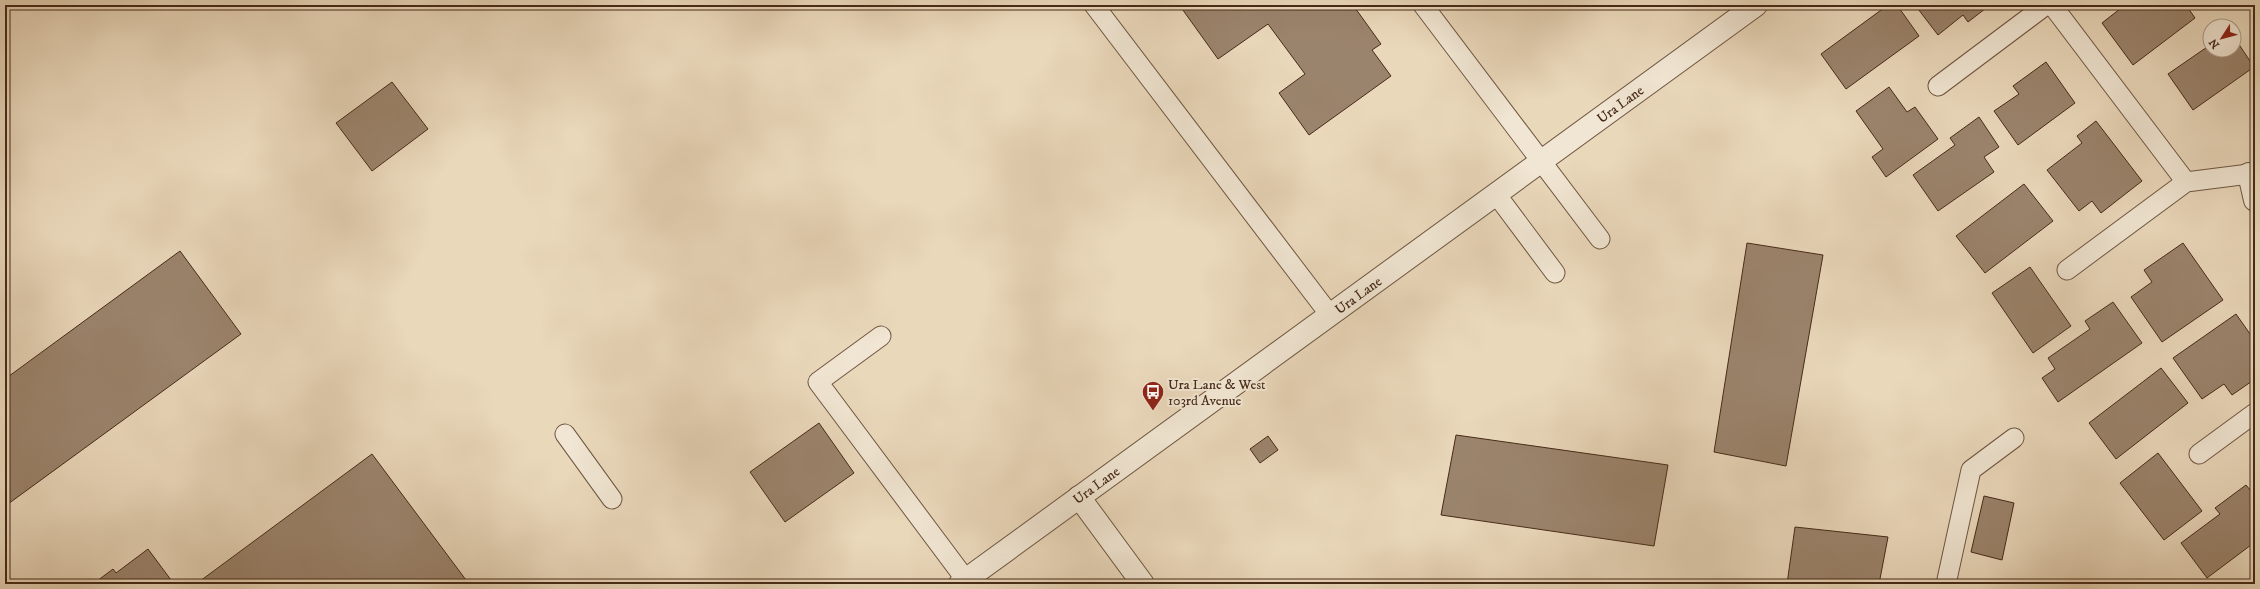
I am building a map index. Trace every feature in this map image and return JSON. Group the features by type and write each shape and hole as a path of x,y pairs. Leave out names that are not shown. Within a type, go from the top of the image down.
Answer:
{"street":[{"name":"Ura Lane","path":"963,582 1756,5"},
{"path":"2249,174 2255,200"},
{"path":"1079,497 1143,584"}],"lane":[{"path":"1094,5 1330,315"},
{"path":"1423,5 1600,239"},
{"path":"1938,86 2046,5"},
{"path":"2052,5 2186,182"},
{"path":"2067,270 2186,182 2249,174"},
{"path":"1496,194 1555,273"},
{"path":"881,336 818,382 963,582"},
{"path":"2199,454 2255,413"},
{"path":"565,434 612,499"},
{"path":"1946,584 1971,470 2014,438"}],"building":[{"path":"1353,5 1381,44 1372,50 1391,76 1309,135 1279,93 1305,74 1268,24 1218,59 1180,6"},
{"path":"1888,5 1897,5 1919,36 1846,89 1821,54"},
{"path":"1915,5 1990,5 1968,22 1963,15 1938,35"},
{"path":"2125,5 2186,5 2195,18 2133,65 2102,23"},
{"path":"2242,49 2254,67 2193,110 2168,74 2202,51 2202,58 2242,58"},
{"path":"2046,62 2075,103 2018,145 1994,111 2019,94 2013,86"},
{"path":"392,82 428,129 372,171 336,123"},
{"path":"1889,87 1907,112 1915,107 1938,139 1886,177 1872,157 1883,149 1856,111"},
{"path":"1979,117 1999,147 1984,157 1994,172 1938,211 1913,175 1955,145 1950,138"},
{"path":"2096,121 2142,181 2101,213 2092,201 2079,211 2047,170 2082,143 2077,136"},
{"path":"2024,184 2053,221 1985,273 1956,236"},
{"path":"1747,243 1823,255 1786,466 1714,452"},
{"path":"2183,243 2223,300 2162,342 2131,297 2152,282 2144,270"},
{"path":"180,251 241,334 8,504 5,500 5,379"},
{"path":"2030,267 2071,326 2033,353 1992,293"},
{"path":"2113,302 2142,343 2058,402 2042,378 2055,369 2048,358 2090,329 2085,321"},
{"path":"2236,314 2255,341 2255,379 2232,395 2224,384 2202,399 2173,358"},
{"path":"2161,368 2188,403 2116,459 2089,423"},
{"path":"819,423 854,473 785,522 750,472"},
{"path":"1456,435 1668,465 1654,546 1441,515"},
{"path":"1268,436 1278,450 1260,463 1250,449"},
{"path":"2158,453 2202,511 2164,540 2120,483"},
{"path":"372,454 469,584 196,584"},
{"path":"2246,485 2255,496 2255,542 2207,578 2181,543 2220,514 2215,508"},
{"path":"1984,496 2014,503 2002,560 1971,552"},
{"path":"1795,527 1888,537 1879,584 1787,584"},
{"path":"148,549 174,584 93,584 113,569 116,573"}],"place":[{"name":"Ura Lane & West 103rd Avenue","path":"1153,412"}]}
